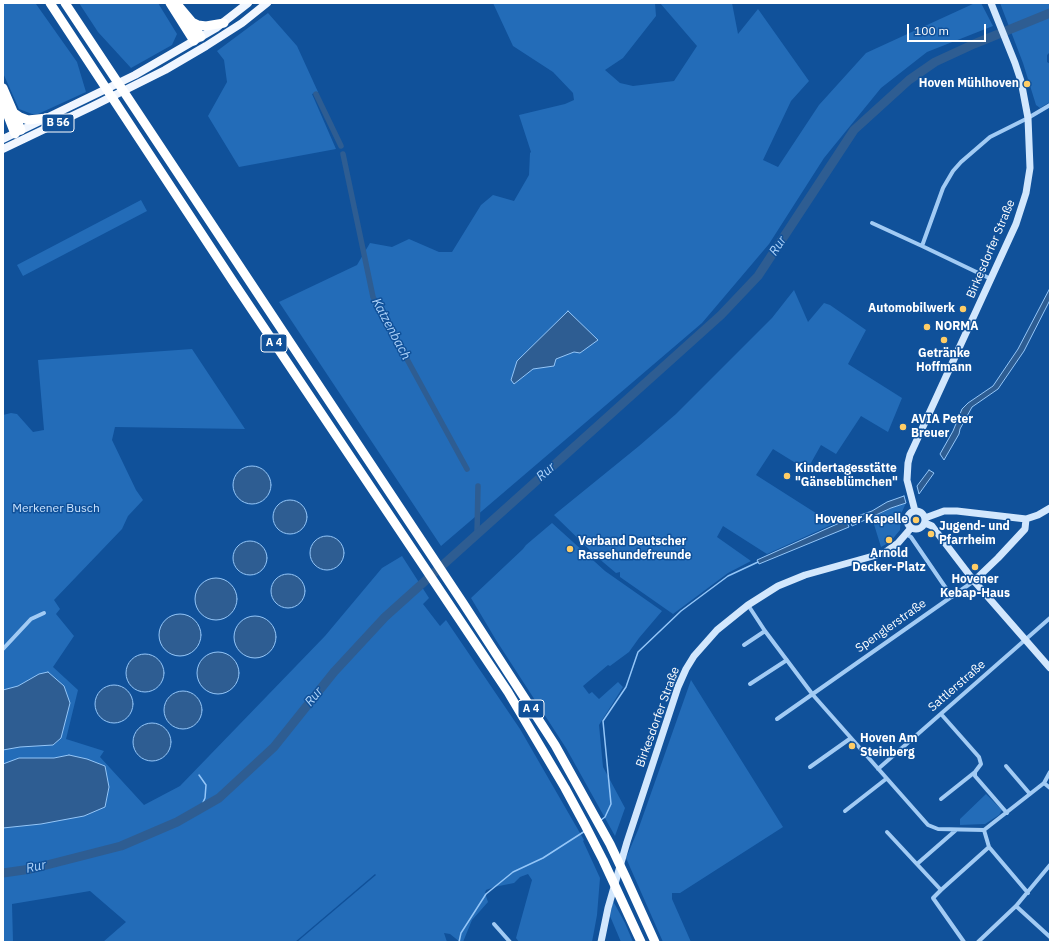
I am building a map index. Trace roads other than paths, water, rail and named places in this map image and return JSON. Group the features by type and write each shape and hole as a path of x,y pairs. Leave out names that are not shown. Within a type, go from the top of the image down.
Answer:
{"highway":[{"path":"44,3 52,7"},
{"name":"A 4","path":"67,3 73,15 555,745 595,817 626,878 655,942"},
{"path":"170,3 198,39"},
{"path":"176,3 192,22 198,39"},
{"name":"A 4","path":"52,7 407,543 508,692 565,788 585,825 641,942"},
{"path":"192,22 203,25 224,23"},
{"path":"3,88 14,113 19,134"},
{"path":"3,103 19,134"},
{"path":"14,113 28,120 46,118"}],"main road":[{"name":"B 56","path":"3,149 19,134 46,118 89,98 198,39 224,23 248,3"},
{"name":"B 56","path":"3,139 93,106 140,83 203,48 242,23 267,3"},
{"name":"Birkesdorfer Straße","path":"915,511 907,480 910,455 1018,218 1026,193 1030,168 1028,118 1021,81 991,3"},
{"path":"198,39 203,48"},
{"path":"1050,508 1038,515 1026,519 957,511 944,511 925,520 919,529 911,528 907,523 907,517 911,512 915,511 922,513 925,520 932,526 974,581 1050,668"},
{"name":"Spenglerstraße","path":"974,581 998,558 1025,528 1026,519"},
{"name":"Birkesdorfer Straße","path":"601,942 608,908 627,842 681,681 686,669 700,649 717,630 748,605 778,586 805,575 884,553 898,542 911,528"}],"street":[{"path":"922,246 943,188 953,170 990,137 1050,105"},
{"path":"872,224 991,279"},
{"path":"906,534 911,537 952,597"},
{"name":"Spenglerstraße","path":"777,719 974,581"},
{"path":"748,605 813,694 850,738 928,825 938,829 984,830 1044,783 1050,772"},
{"path":"3,649 31,619 44,613"},
{"name":"Sattlerstraße","path":"878,768 1050,618"},
{"path":"744,646 766,631"},
{"path":"750,684 787,660"},
{"path":"941,714 979,756 981,764 975,772 941,799"},
{"path":"810,767 850,738"},
{"path":"1006,766 1030,794"},
{"path":"975,772 975,776 1007,813"},
{"path":"845,811 886,779"},
{"path":"1044,783 1050,788"},
{"path":"917,864 956,830"},
{"path":"984,830 989,847 1028,893"},
{"path":"887,832 941,890"},
{"path":"964,942 932,898 989,847"},
{"path":"978,942 1016,906 1050,865"},
{"path":"1016,906 1050,937"},
{"path":"494,924 510,942"}],"waterway":[{"name":"Rur","path":"3,873 31,869 121,846 177,822 219,798 274,747 334,672 385,617 721,315 758,276 854,130 909,80 935,62 974,44 1050,13"},
{"name":"Katzenbach","path":"316,94 341,146"},
{"name":"Katzenbach","path":"343,154 373,297 467,469"},
{"name":"Katzenbach","path":"477,534 478,486"},
{"path":"601,820 605,817 611,804 603,721 626,687 638,652 681,611 728,576 758,562"},
{"path":"199,775 206,785 205,798 200,809"},
{"path":"459,942 461,933 486,894 513,872 543,858 585,831"}],"place":[{"name":"Hoven Mühlhoven","path":"1027,84"},
{"name":"Automobilwerk","path":"963,309"},
{"name":"NORMA","path":"927,327"},
{"name":"Getränke Hoffmann","path":"944,340"},
{"name":"AVIA Peter Breuer","path":"903,427"},
{"name":"Kindertagesstätte \"Gänseblümchen\"","path":"787,476"},
{"name":"Hovener Kapelle","path":"916,520"},
{"name":"Jugend- und Pfarrheim","path":"931,534"},
{"name":"Arnold Decker-Platz","path":"889,540"},
{"name":"Verband Deutscher Rassehundefreunde","path":"570,549"},
{"name":"Hovener Kebap-Haus","path":"975,567"},
{"name":"Hoven Am Steinberg","path":"852,746"}],"park label":[{"name":"Merkener Busch","path":"56,509"}]}
